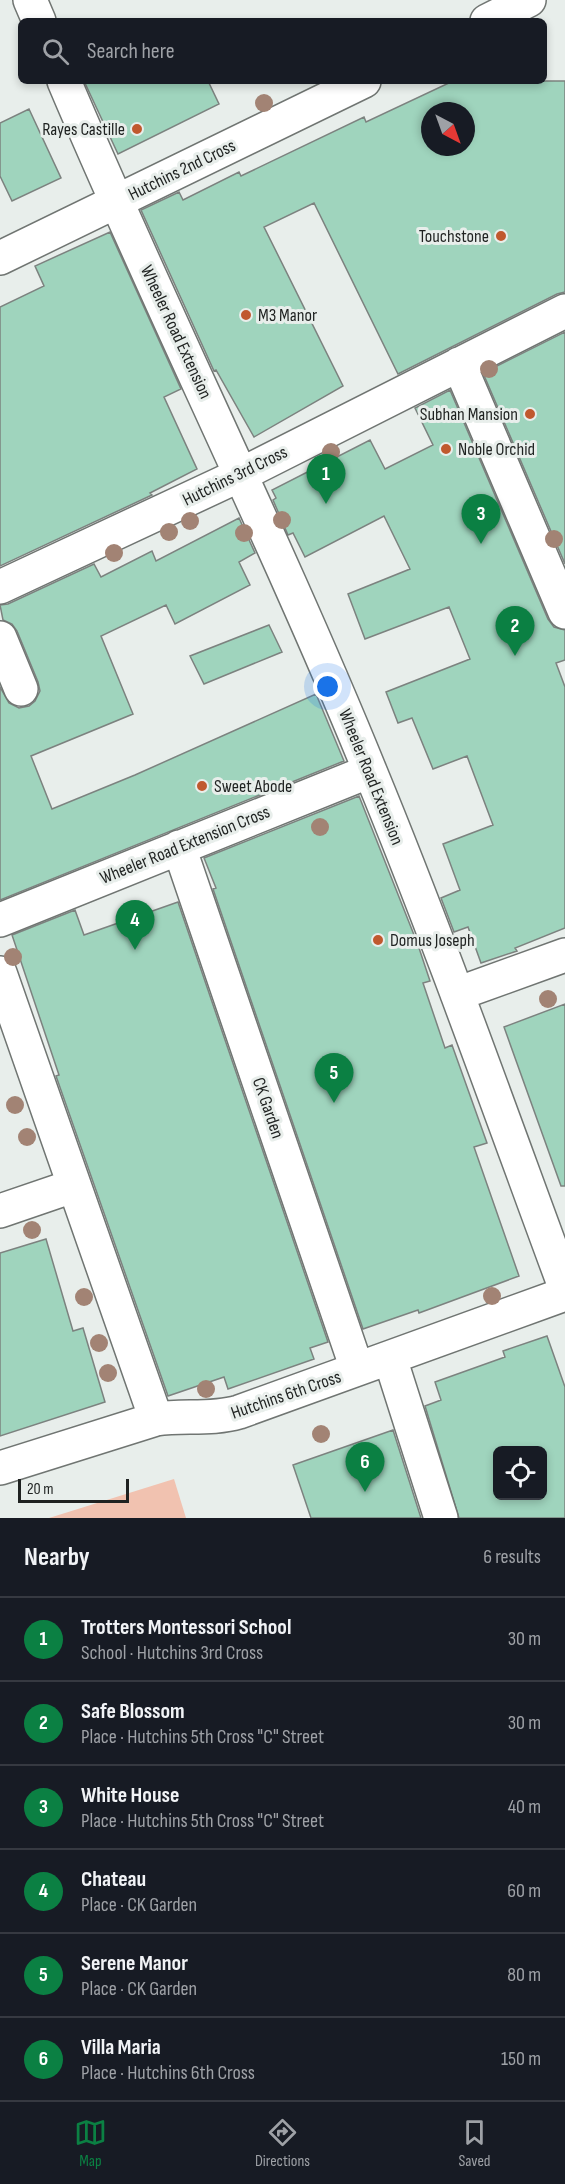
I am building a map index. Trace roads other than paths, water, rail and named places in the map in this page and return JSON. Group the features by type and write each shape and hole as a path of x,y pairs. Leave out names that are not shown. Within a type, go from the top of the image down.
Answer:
{"street":[{"path":"30,0 38,18"},
{"path":"493,18 530,0"},
{"name":"Wheeler Road Extension","path":"65,84 115,201 242,474 370,771 565,1287"},
{"name":"Hutchins 2nd Cross","path":"0,258 358,84"},
{"name":"Hutchins 3rd Cross","path":"0,587 242,474 565,311"},
{"path":"459,364 565,612"},
{"path":"0,638 21,689"},
{"name":"Wheeler Road Extension Cross","path":"0,920 370,771"},
{"name":"CK Garden","path":"179,847 357,1369"},
{"path":"456,994 565,955"},
{"path":"0,972 156,1419"},
{"path":"0,1210 73,1186"},
{"name":"Hutchins 6th Cross","path":"0,1468 156,1419 177,1416 225,1416 565,1294"},
{"path":"390,1358 441,1518"}],"place":[{"name":"Rayes Castille","path":"137,129"},
{"name":"Touchstone","path":"501,236"},
{"name":"M3 Manor","path":"246,315"},
{"name":"Subhan Mansion","path":"530,414"},
{"name":"Noble Orchid","path":"446,449"},
{"name":"Trotters Montessori School","path":"326,504"},
{"name":"White House","path":"481,544"},
{"name":"Safe Blossom","path":"515,656"},
{"name":"Sweet Abode","path":"202,786"},
{"name":"Domus Joseph","path":"378,940"},
{"name":"Chateau","path":"135,950"},
{"name":"Serene Manor","path":"334,1103"},
{"name":"Villa Maria","path":"365,1492"}]}
